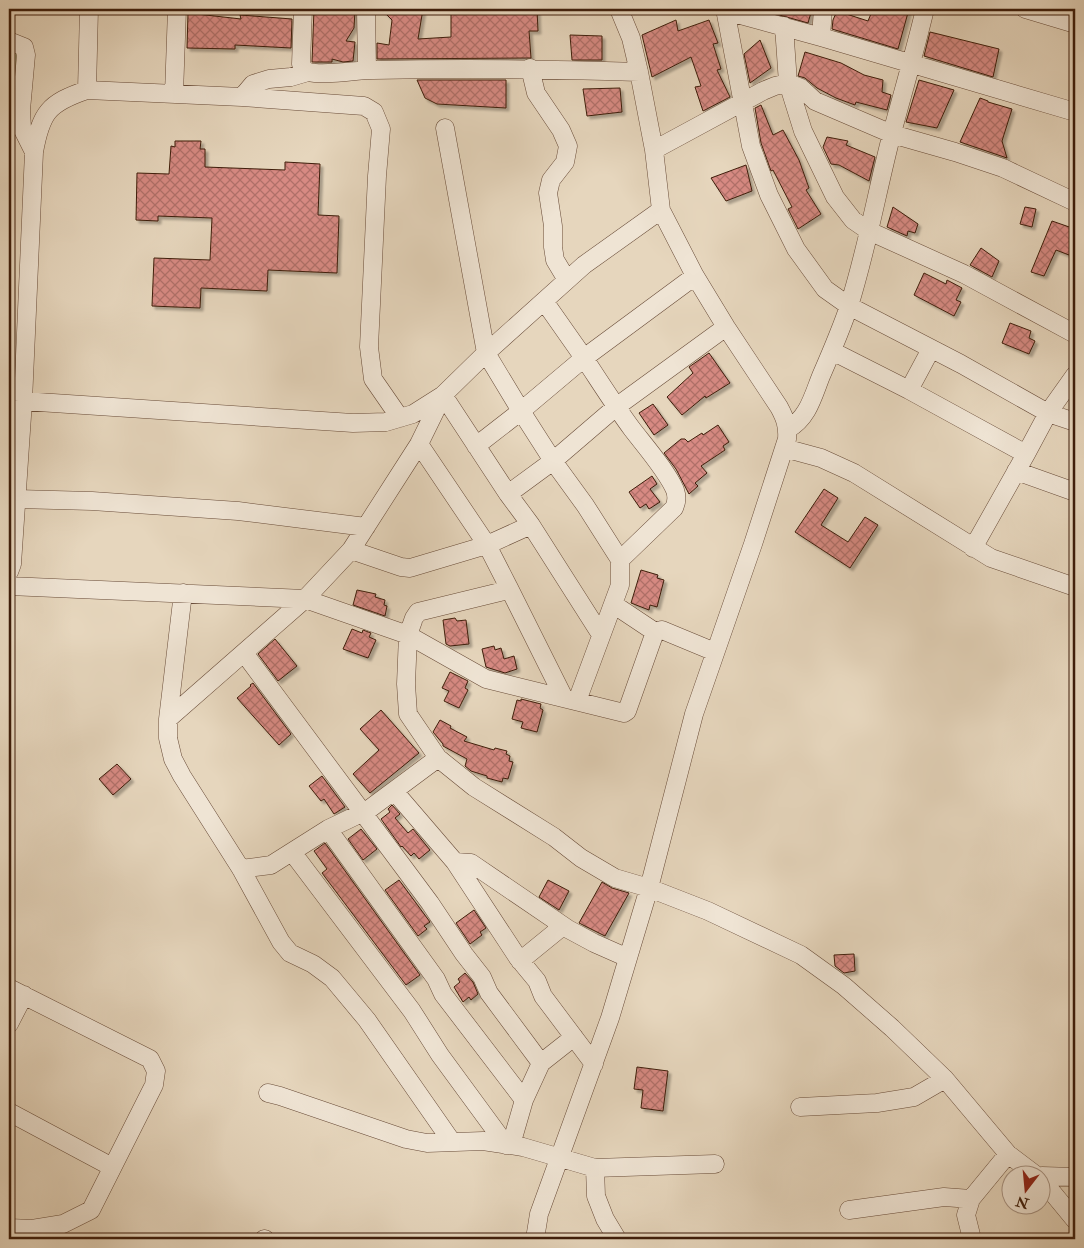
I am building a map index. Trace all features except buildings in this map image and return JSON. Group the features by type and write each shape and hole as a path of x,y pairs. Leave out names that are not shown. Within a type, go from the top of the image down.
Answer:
{"street":[{"path":"87,90 89,9"},
{"path":"174,94 177,9"},
{"path":"303,9 301,64 308,72"},
{"path":"366,9 368,70"},
{"path":"535,1239 539,1214 594,1064 628,958 649,888 694,714 784,448 788,429 778,407 695,276 661,210 654,150 639,72 631,38 619,9"},
{"path":"821,37 823,9"},
{"path":"788,429 802,419 832,351 849,306 925,9"},
{"path":"1025,9 1075,24"},
{"path":"1075,112 726,10 751,146 769,195 792,242 825,289 849,306 961,364 1048,413 1075,422"},
{"path":"784,26 788,83 803,131 835,197 853,220 869,231 964,274 1075,334"},
{"path":"9,41 24,47 26,56 21,110 22,128 34,152"},
{"path":"242,97 253,84 308,72 462,68 530,68 639,72"},
{"path":"530,68 536,93 561,130 568,146 565,162 551,180 548,192 555,260 567,280"},
{"path":"654,150 763,91 788,83 801,88 815,101 892,134 1002,168 1075,202"},
{"path":"9,572 12,564 23,401 34,152 39,128 50,108 67,96 87,90 242,97 364,106 374,112 381,129 376,176 369,347 373,379 400,418"},
{"path":"445,128 486,352 553,461 620,560 620,585 601,635 570,699"},
{"path":"23,401 353,423 386,422 400,418 413,414 444,395 486,352 584,265 661,210"},
{"path":"476,446 584,358 695,276"},
{"path":"544,301 616,407 654,458 677,496 674,508 620,560"},
{"path":"508,494 553,461 616,407 726,327"},
{"path":"908,390 931,348"},
{"path":"832,351 1026,454"},
{"path":"973,548 1048,413 1075,375"},
{"path":"168,719 305,598 351,550 419,444 444,395"},
{"path":"444,395 508,494 531,525 601,635"},
{"path":"419,444 487,545 570,699"},
{"path":"784,448 821,458 854,473 991,558 1075,587"},
{"path":"1016,471 1075,492"},
{"path":"17,499 92,501 238,511 366,527"},
{"path":"351,550 401,567 410,568 487,545 531,525"},
{"path":"9,586 305,598 408,635 486,679 624,713 626,712 655,632"},
{"path":"508,586 500,592 418,612 414,618 408,635 406,684 408,714 438,758 474,787 554,837 614,878 649,888 708,911 800,955 844,986 892,1028 945,1079 1008,1154 1024,1166"},
{"path":"182,593 168,719 168,738 174,759 182,776 241,869 281,942 290,953 313,964 332,978 367,1020 452,1142"},
{"path":"613,604 655,632 662,630 715,652"},
{"path":"244,653 430,903 464,954 482,977 489,992 541,1063"},
{"path":"241,869 272,865 328,829 363,812 438,758"},
{"path":"394,791 455,862 520,961 537,981 543,996 594,1064"},
{"path":"328,829 436,979 443,994 524,1100"},
{"path":"292,852 412,1011 440,1054 509,1145"},
{"path":"455,862 470,864 562,926 628,958"},
{"path":"520,961 562,926"},
{"path":"9,1024 16,991 150,1059 156,1071 154,1085 91,1210 63,1224 32,1229 9,1228"},
{"path":"509,1145 524,1100 541,1063 574,1037"},
{"path":"800,1107 877,1102 914,1097 945,1079"},
{"path":"268,1093 406,1139 427,1143 484,1141 559,1157 595,1168 715,1164"},
{"path":"9,1112 112,1167"},
{"path":"972,1239 966,1215 971,1199 1008,1154"},
{"path":"595,1168 596,1196 605,1219 617,1239"},
{"path":"1052,1176 1075,1177"},
{"path":"1052,1192 1075,1220"},
{"path":"849,1210 944,1197 971,1199"}],"green space":[{"path":"9,51 20,52 9,203"}]}
